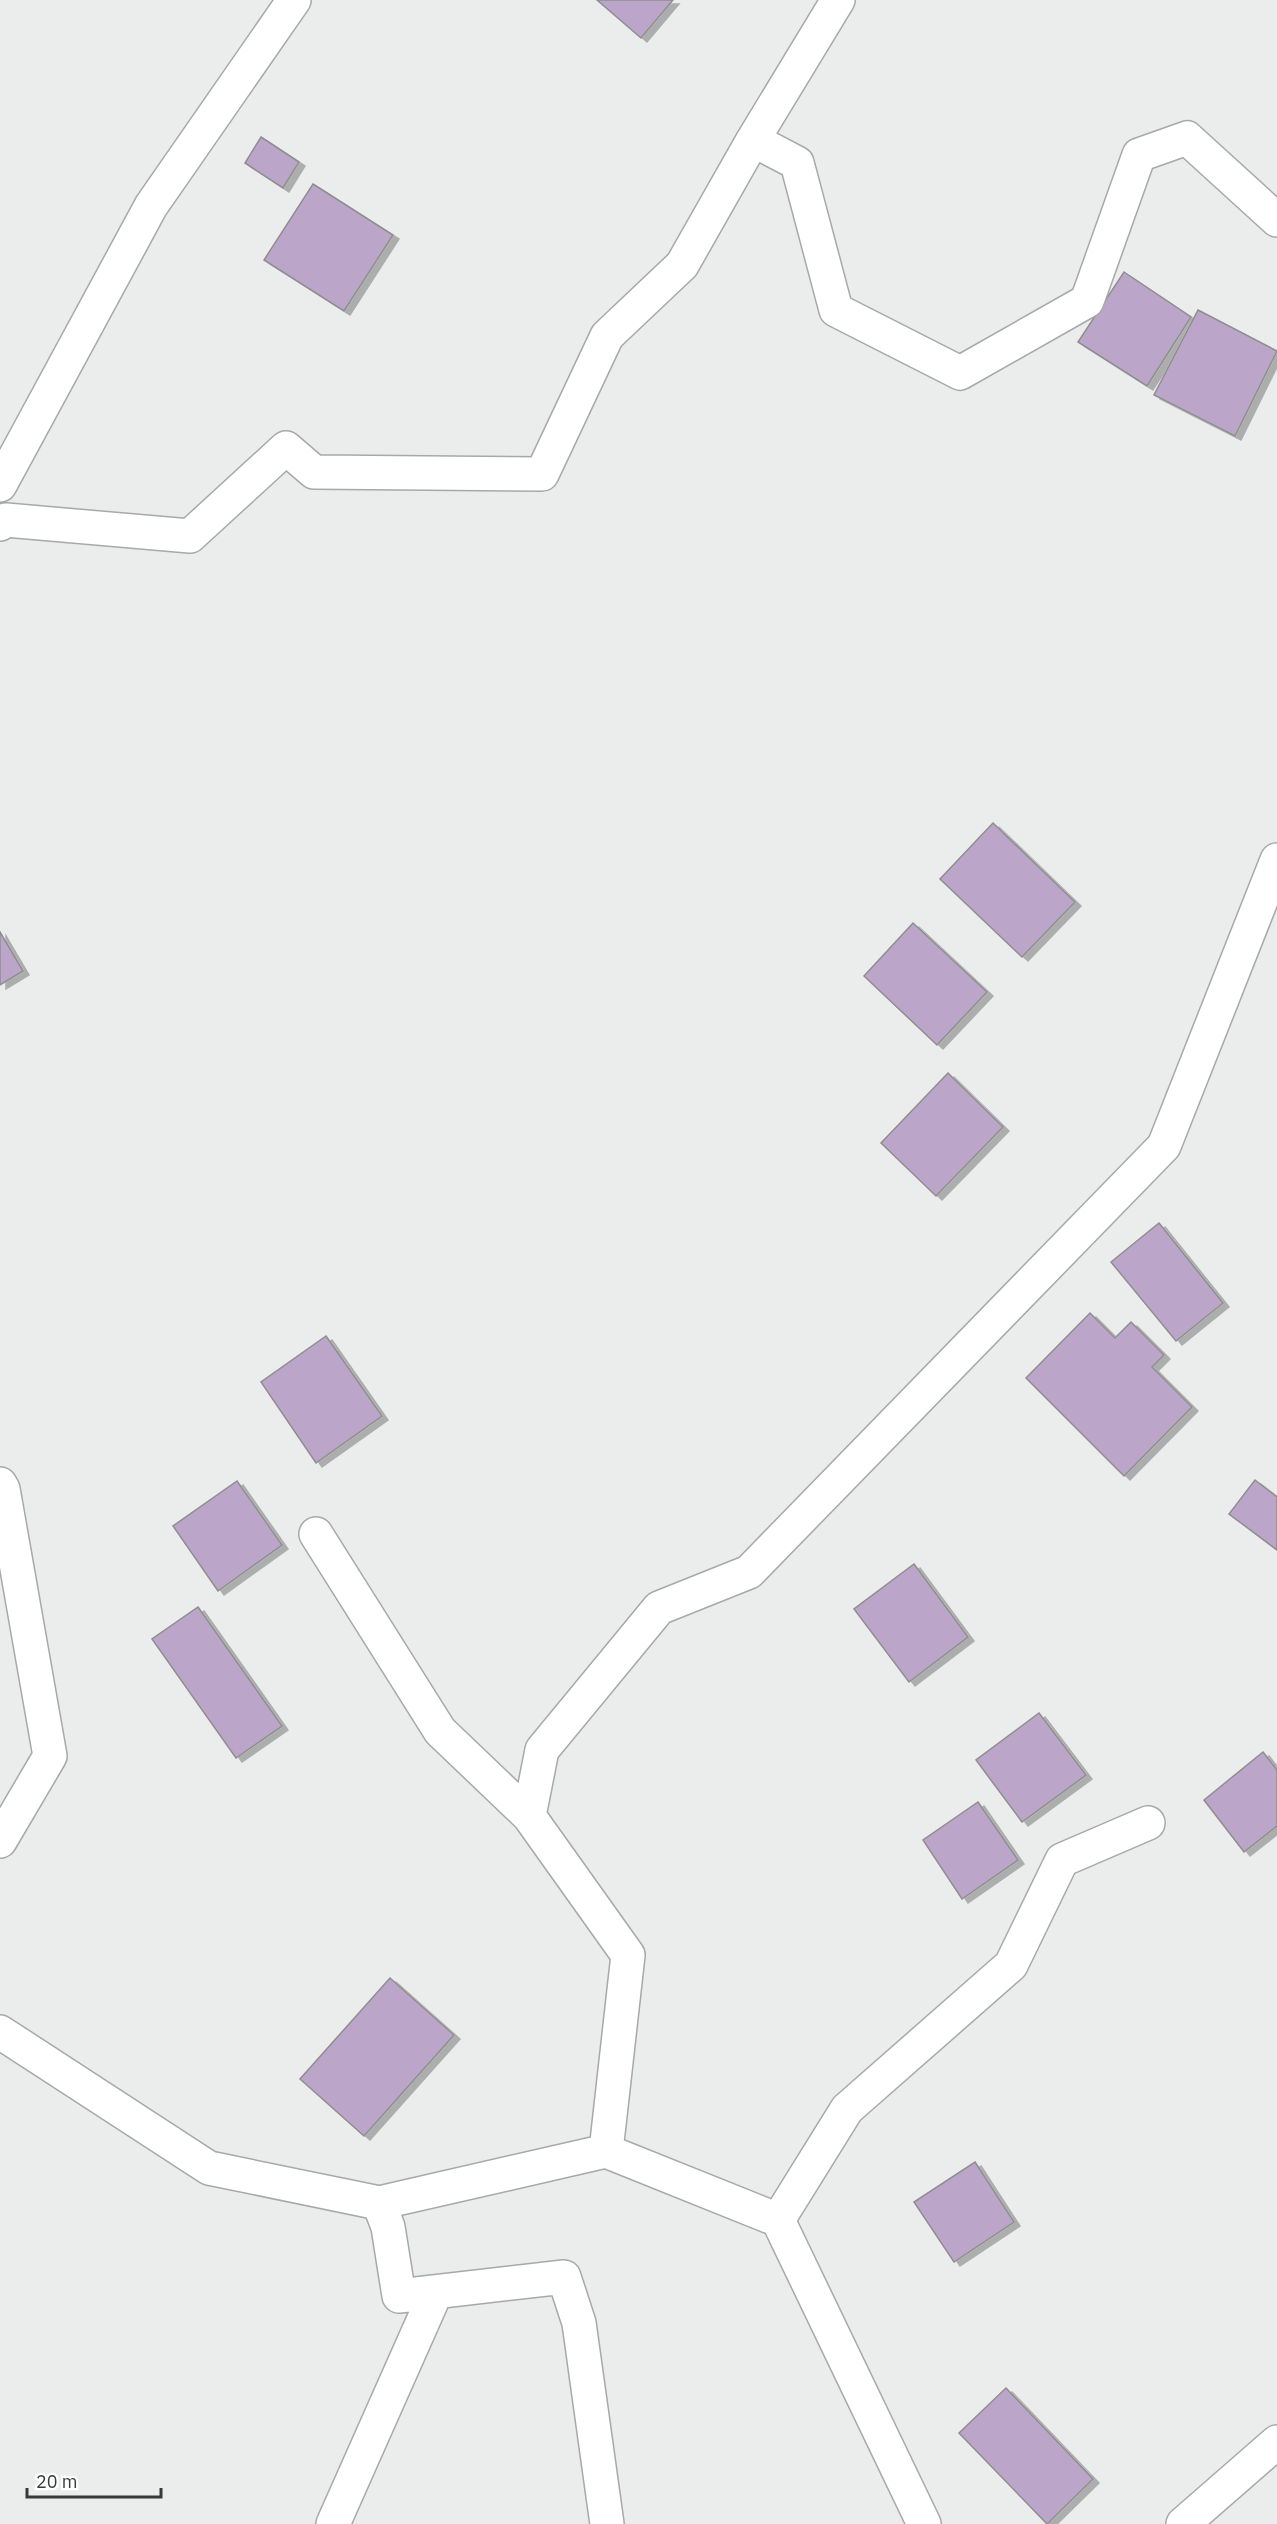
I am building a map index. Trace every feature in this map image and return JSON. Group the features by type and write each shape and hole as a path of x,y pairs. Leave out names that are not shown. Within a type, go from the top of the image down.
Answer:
{"street":[{"path":"0,485 151,206 294,0"},
{"path":"0,524 6,520 190,536 286,448 314,472 542,474 607,336 682,265 753,140 838,0"},
{"path":"753,140 797,163 836,310 960,373 1087,301 1140,155 1187,138 1277,220"},
{"path":"529,1816 542,1750 659,1608 749,1572 1164,1146 1277,860"},
{"path":"0,1484 3,1489 50,1756 0,1841"},
{"path":"316,1534 440,1731 529,1816 628,1954 606,2151"},
{"path":"778,2220 847,2109 1011,1965 1062,1860 1148,1823"},
{"path":"0,2032 209,2168 379,2203 606,2151 778,2220 924,2524"},
{"path":"379,2203 388,2227 399,2296 564,2277 579,2323 607,2524"},
{"path":"333,2524 436,2292"},
{"path":"1183,2524 1277,2442"}],"building":[{"path":"597,0 673,0 641,38"},
{"path":"261,137 299,162 283,188 245,163"},
{"path":"313,184 393,235 344,311 264,260"},
{"path":"1124,272 1191,317 1147,386 1078,342"},
{"path":"1198,310 1277,351 1235,436 1154,395"},
{"path":"993,823 1075,902 1022,957 940,879"},
{"path":"913,923 987,992 937,1045 864,976"},
{"path":"0,932 23,971 0,985"},
{"path":"948,1073 1003,1127 936,1196 881,1143"},
{"path":"1159,1223 1223,1303 1176,1341 1111,1262"},
{"path":"1090,1313 1115,1338 1131,1322 1164,1355 1152,1367 1192,1407 1124,1476 1026,1378"},
{"path":"326,1336 382,1416 316,1463 261,1382"},
{"path":"1255,1480 1277,1497 1277,1550 1229,1514"},
{"path":"237,1481 282,1545 218,1591 173,1526"},
{"path":"914,1564 968,1637 909,1682 854,1609"},
{"path":"198,1607 282,1726 236,1758 152,1639"},
{"path":"1039,1713 1086,1775 1022,1822 976,1760"},
{"path":"1263,1752 1277,1770 1277,1826 1244,1852 1204,1800"},
{"path":"978,1802 1018,1860 962,1899 923,1840"},
{"path":"390,1978 454,2035 364,2136 300,2079"},
{"path":"975,2162 1014,2222 954,2262 914,2202"},
{"path":"1006,2388 1093,2479 1047,2524 959,2433"}]}
